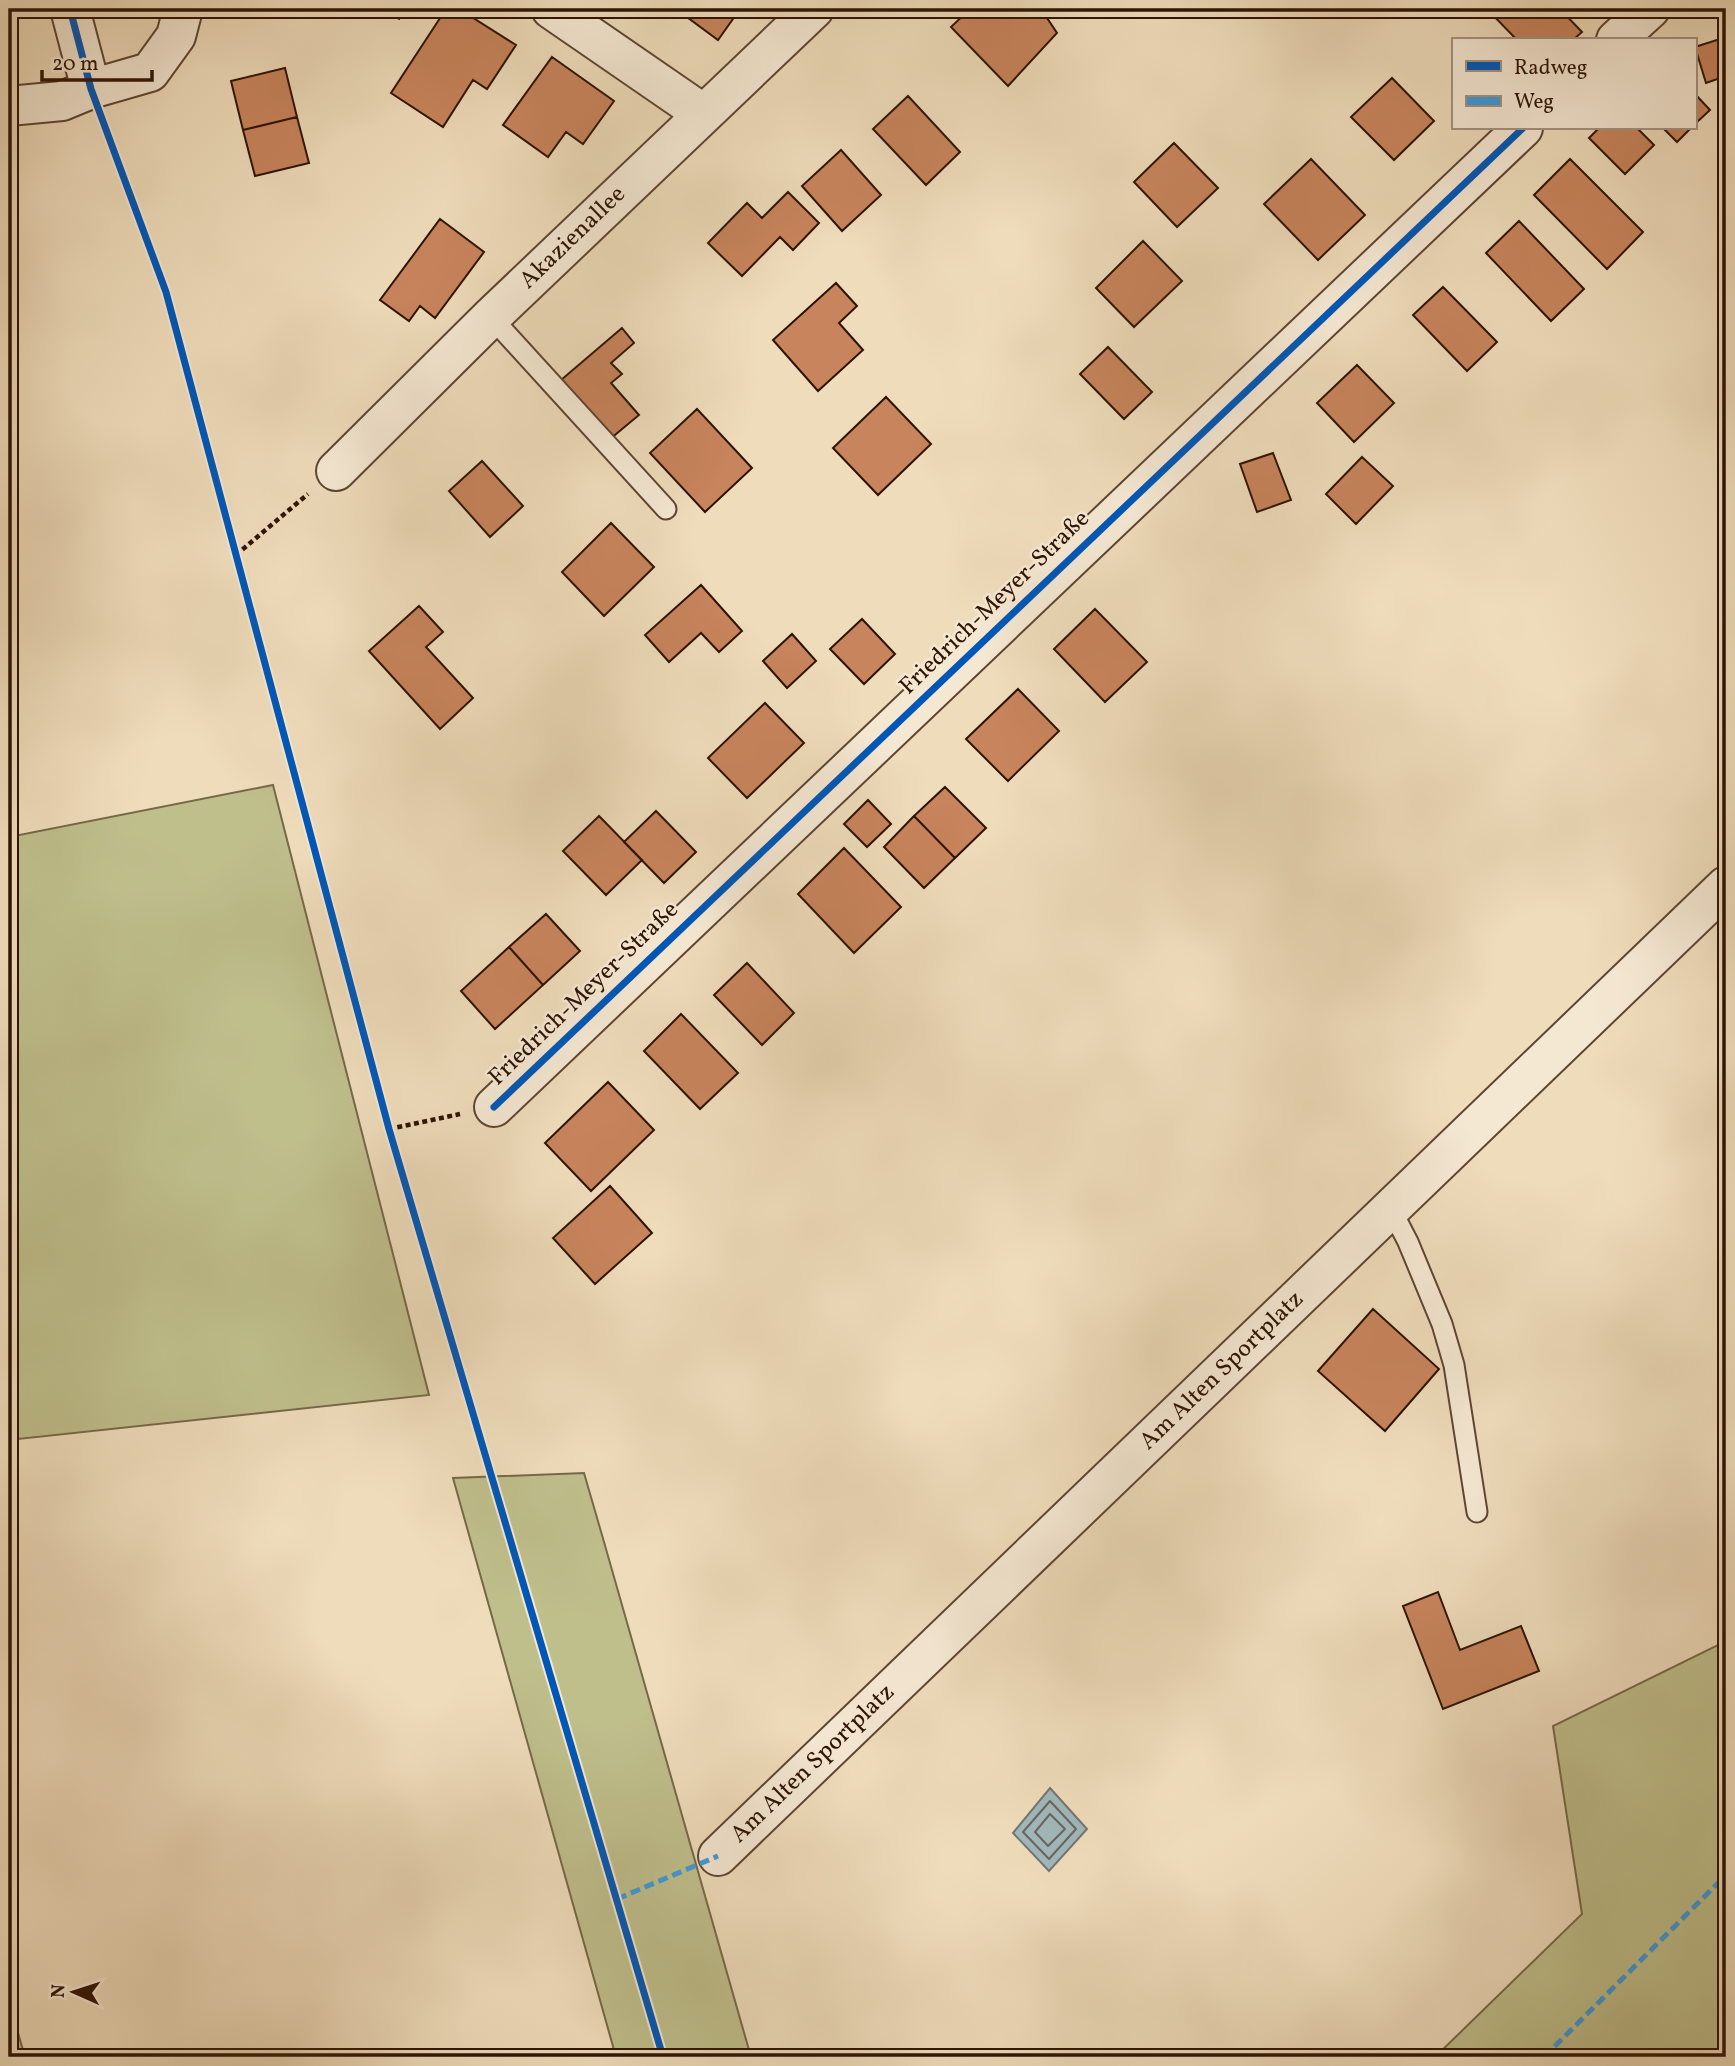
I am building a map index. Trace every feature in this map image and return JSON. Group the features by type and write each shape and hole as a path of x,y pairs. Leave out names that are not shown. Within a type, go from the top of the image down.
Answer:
{"street":[{"path":"70,9 97,87"},
{"path":"9,106 62,102 97,87 150,72 176,36 183,9"},
{"path":"551,9 702,113"},
{"name":"Akazienallee","path":"336,471 702,113 814,9"},
{"path":"1618,38 1650,9"},
{"name":"Friedrich-Meyer-Straße","path":"494,1107 1521,130"},
{"name":"Am Alten Sportplatz","path":"718,1856 1726,886"}],"lane":[{"path":"491,317 666,509"},
{"path":"1391,1209 1437,1312 1454,1365 1477,1512"}],"path":[{"path":"236,555 336,471"},
{"path":"389,1129 494,1107"}],"green space":[{"path":"273,785 429,1395 9,1440 9,837"},
{"path":"584,1473 751,2057 616,2057 453,1478"},
{"path":"1726,1641 1726,2057 1435,2057 1582,1914 1553,1726"},
{"path":"9,2002 25,2057 9,2057"}],"water":[{"path":"1050,1788 1087,1829 1049,1871 1013,1833"}],"building":[{"path":"384,9 406,9 399,19"},
{"path":"446,9 459,9 516,45 487,89 473,80 443,127 391,93"},
{"path":"676,9 740,9 718,40"},
{"path":"970,9 1041,9 1057,33 1008,86 951,27"},
{"path":"1487,9 1560,9 1582,32 1575,38 1515,38"},
{"path":"1720,39 1726,58 1726,76 1706,83 1696,47"},
{"path":"552,57 614,101 583,144 566,132 548,157 503,125"},
{"path":"285,68 297,117 243,130 231,81"},
{"path":"1392,78 1434,121 1394,160 1351,117"},
{"path":"1696,95 1710,110 1696,123"},
{"path":"908,96 960,152 926,185 873,129"},
{"path":"297,117 309,163 255,176 243,130"},
{"path":"1597,130 1639,130 1654,145 1625,174 1589,138"},
{"path":"1665,130 1689,130 1677,142"},
{"path":"1174,143 1218,188 1177,227 1134,182"},
{"path":"841,150 881,195 842,231 802,186"},
{"path":"1311,159 1365,215 1318,260 1264,204"},
{"path":"1570,159 1643,232 1607,269 1534,195"},
{"path":"788,192 819,223 793,250 780,237 742,276 708,243 747,203 762,218"},
{"path":"440,219 484,252 435,318 420,306 409,321 380,300"},
{"path":"1519,221 1584,289 1551,321 1486,253"},
{"path":"1143,241 1182,281 1134,327 1096,288"},
{"path":"836,283 857,306 839,323 863,350 818,391 773,340"},
{"path":"1443,287 1497,342 1467,371 1413,315"},
{"path":"622,328 634,343 611,363 622,374 611,383 639,415 610,439 561,380"},
{"path":"1108,347 1152,392 1124,419 1080,374"},
{"path":"1357,365 1394,403 1354,442 1317,403"},
{"path":"886,397 931,444 878,495 833,448"},
{"path":"697,409 752,468 705,512 650,453"},
{"path":"1273,453 1291,500 1257,512 1240,464"},
{"path":"1362,457 1393,486 1356,524 1326,494"},
{"path":"482,461 523,506 490,537 449,491"},
{"path":"611,523 654,567 604,616 562,572"},
{"path":"701,585 742,631 719,652 701,633 669,662 645,635"},
{"path":"419,606 443,632 426,647 473,698 440,729 369,651"},
{"path":"1095,609 1147,662 1105,702 1054,649"},
{"path":"862,619 895,654 864,684 830,649"},
{"path":"792,634 816,661 787,688 763,661"},
{"path":"1018,689 1059,731 1008,781 966,739"},
{"path":"765,703 804,743 747,798 708,758"},
{"path":"945,787 986,828 955,858 914,816"},
{"path":"868,800 891,824 867,847 844,824"},
{"path":"656,811 696,852 664,883 624,842"},
{"path":"599,816 642,860 606,895 563,851"},
{"path":"914,816 955,858 924,888 884,847"},
{"path":"844,848 901,907 854,953 798,894"},
{"path":"546,914 580,951 543,985 509,947"},
{"path":"509,947 543,985 495,1029 461,991"},
{"path":"747,963 794,1013 762,1045 714,995"},
{"path":"681,1014 738,1073 700,1109 644,1051"},
{"path":"608,1082 654,1130 591,1191 545,1143"},
{"path":"610,1186 652,1233 595,1284 553,1238"},
{"path":"1373,1309 1439,1369 1385,1431 1318,1371"},
{"path":"1438,1592 1460,1650 1521,1626 1539,1671 1443,1709 1403,1606"}],"marked path":[{"path":"617,1899 718,1856"},
{"path":"1544,2057 1726,1875"}],"cycle path":[{"path":"70,9 91,89 166,292 389,1129 663,2057"},
{"path":"494,1107 1521,130"}]}
